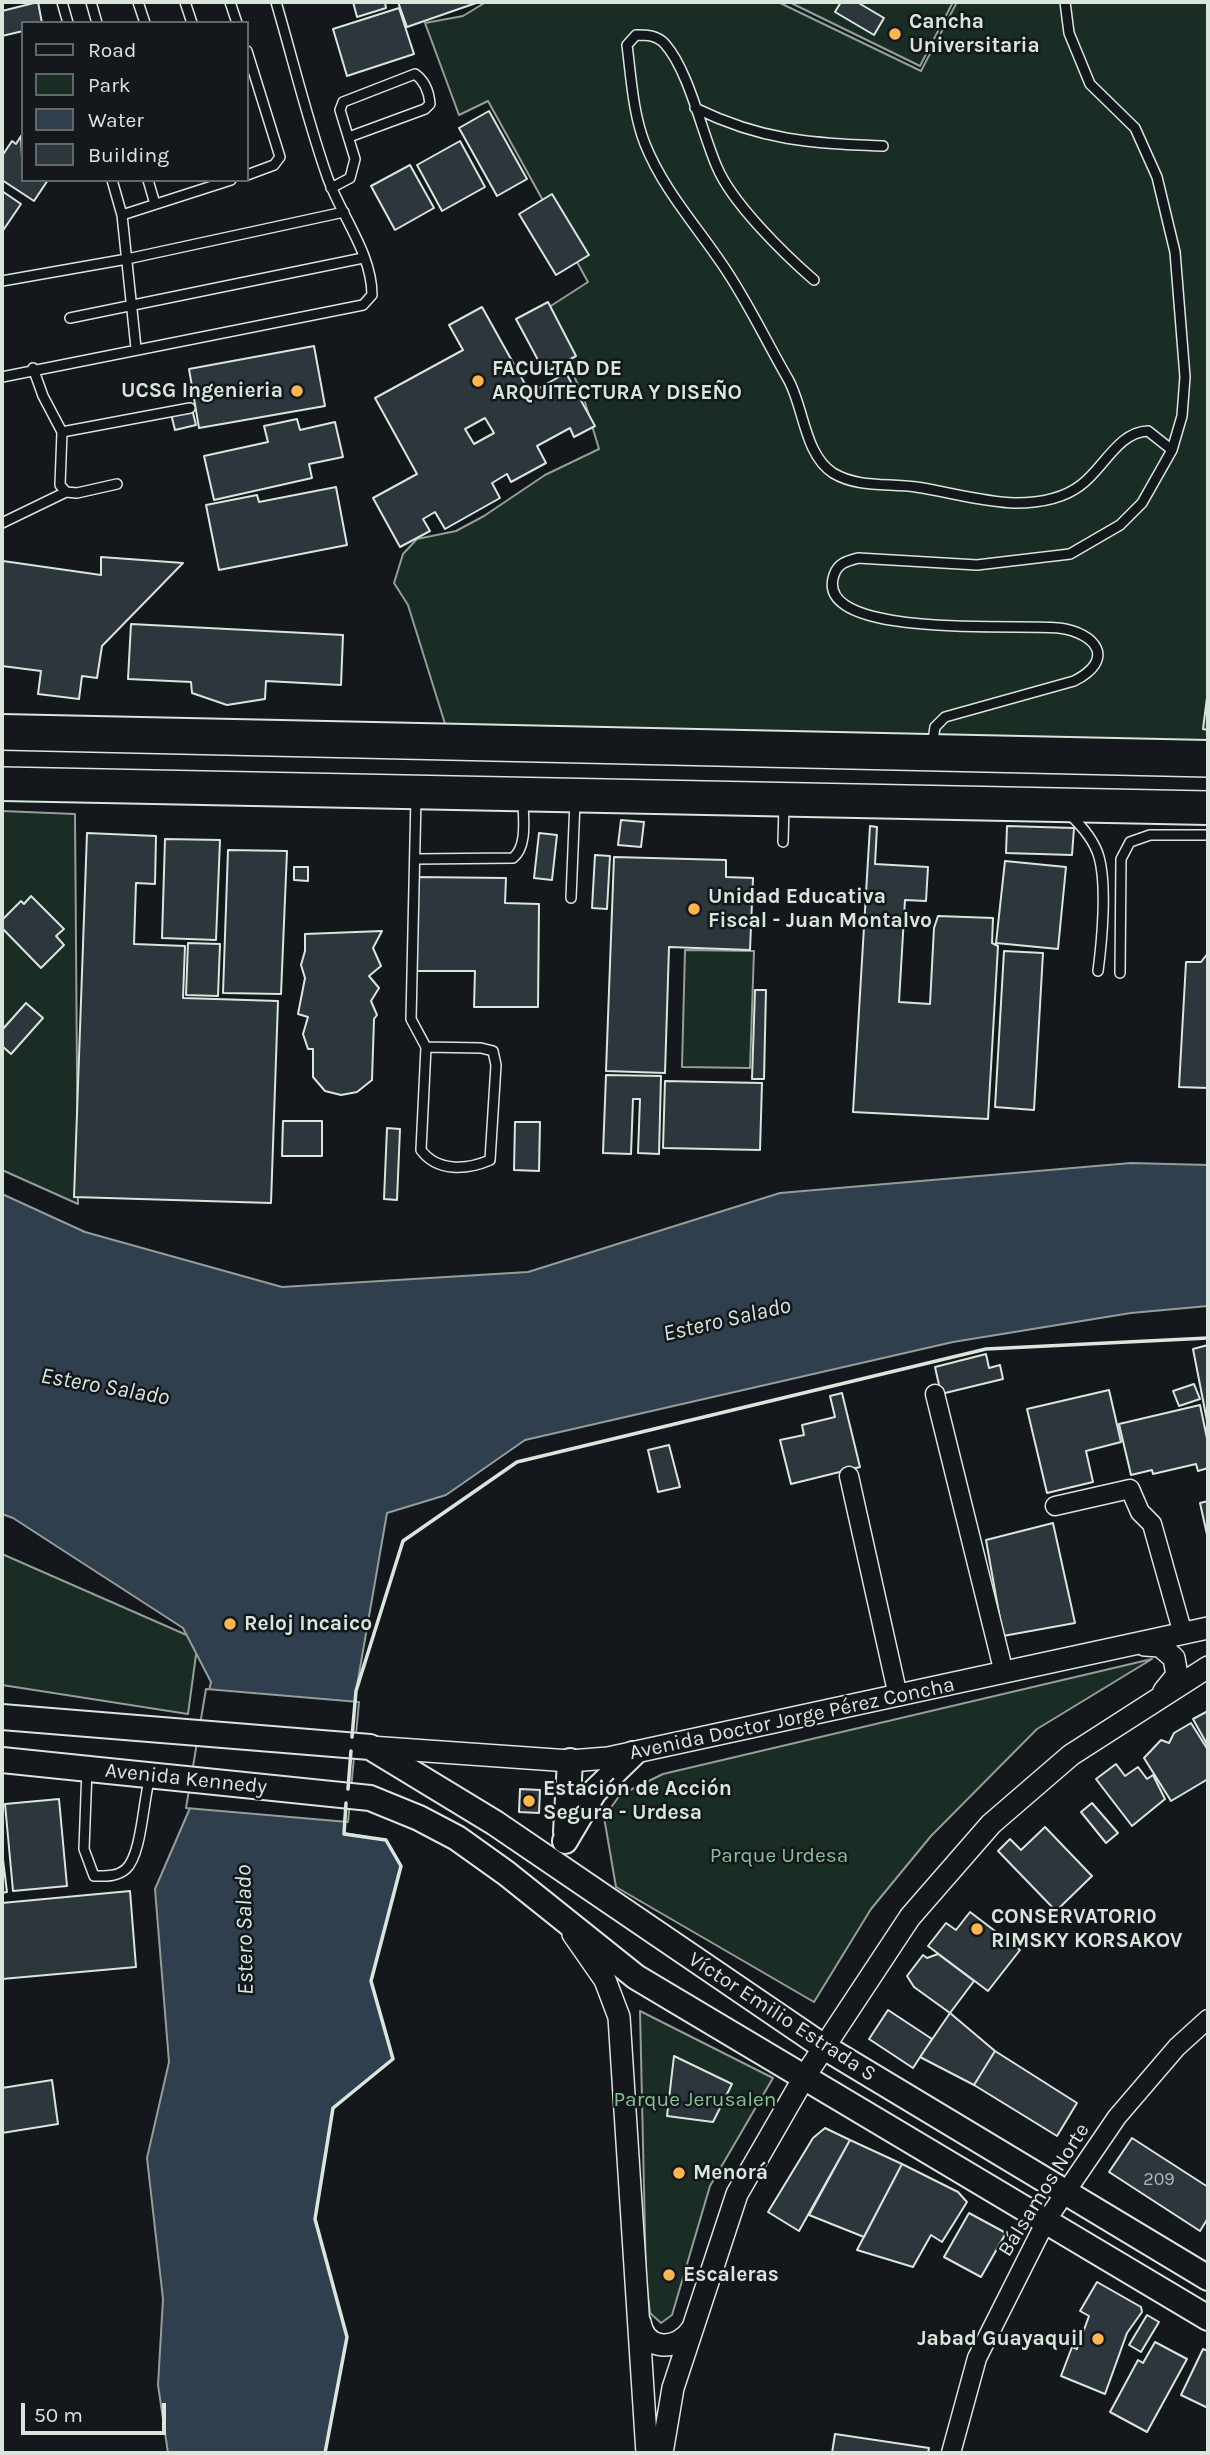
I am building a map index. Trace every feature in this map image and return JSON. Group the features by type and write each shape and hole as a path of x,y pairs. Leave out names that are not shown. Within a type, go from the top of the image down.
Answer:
{"main road":[{"path":"2,729 1208,755"},
{"path":"2,786 416,792 1208,810"},
{"name":"Avenida Kennedy","path":"2,1717 366,1746"},
{"name":"Víctor Emilio Estrada S","path":"366,1746 484,1816 824,2047 1208,2278"},
{"path":"565,1841 594,1792 633,1754"},
{"name":"Avenida Kennedy","path":"2,1760 370,1798"},
{"path":"559,1867 565,1841 570,1761"},
{"name":"Víctor Emilio Estrada S","path":"370,1798 419,1818 457,1838 506,1873 636,1976 1208,2318"}],"street":[{"path":"935,1394 1004,1673"},
{"path":"849,1476 898,1696"},
{"path":"1055,1506 1130,1489 1140,1513 1152,1524 1183,1634"},
{"name":"Avenida Doctor Jorge Pérez Concha","path":"366,1746 570,1761 633,1754 1208,1628"},
{"path":"1115,1649 1147,1645 1167,1650 1174,1658 1177,1675 1160,1695"},
{"path":"663,2453 673,2388 737,2194 824,2047 910,1917 991,1824 1071,1755 1160,1695 1208,1667"},
{"path":"552,1912 584,1946 605,1980 619,2017 648,2453"},
{"name":"Bálsamos Norte","path":"951,2453 977,2358 1046,2221 1117,2117 1177,2047 1208,2019"},
{"path":"639,2317 641,2330 649,2341 661,2346 675,2345 686,2338 693,2326"}],"lane":[{"path":"62,2 67,21"},
{"path":"91,2 96,21"},
{"path":"138,2 144,21"},
{"path":"185,2 191,21"},
{"path":"230,2 236,21"},
{"path":"2,375 363,305 372,295 372,284 363,258 331,188 276,2"},
{"path":"932,748 935,727 945,717 1074,681 1091,672 1098,662 1099,652 1093,642 1062,628 923,626 869,614 846,604 835,593 832,581 836,568 858,558 977,565 1046,559 1070,554 1099,540 1128,518 1142,503 1172,450 1182,416 1185,377 1175,252 1157,177 1135,128 1090,84 1073,46 1065,2"},
{"path":"814,280 777,248 718,169 695,108 665,44 651,35 636,35 627,45 643,140 655,166 723,265 791,385 820,461 833,473 850,480 914,486 1016,503 1061,496 1081,485 1124,439 1136,431 1148,431 1172,450"},
{"path":"248,54 280,157 274,165 248,175"},
{"path":"331,188 350,178 355,159 340,110 343,102 415,74 421,78 429,94 430,104 425,109 349,137"},
{"path":"695,108 734,127 802,142 883,146"},
{"path":"113,182 122,215 136,348"},
{"path":"149,182 155,204"},
{"path":"122,215 197,185 217,182"},
{"path":"2,281 127,259 344,212"},
{"path":"70,318 363,258"},
{"path":"33,368 43,396 62,432 60,485 66,492"},
{"path":"62,432 190,408"},
{"path":"2,523 66,492 77,493 117,484"},
{"path":"2,745 1208,772"},
{"path":"2,772 1208,796"},
{"path":"416,792 411,1019 426,1046 421,1150 429,1161 447,1166 474,1167 490,1160 494,1144 496,1065 493,1051 426,1046"},
{"path":"416,859 513,858 520,853 523,844 523,795"},
{"path":"571,898 576,796"},
{"path":"783,842 785,801"},
{"path":"1059,805 1082,826 1100,858 1102,936 1098,971"},
{"path":"1120,973 1121,859 1130,842 1150,835 1208,835"},
{"path":"1102,936 1120,935"},
{"path":"87,1768 84,1849 94,1876 112,1877 127,1869 136,1850 150,1776"}],"green space":[{"path":"486,2 778,2 921,71 957,2 1208,2 1208,744 446,727 408,605 394,583 403,554 417,539 456,531 484,516 545,475 599,449 585,402 546,309 588,282 488,101 459,115 425,23 463,16"},
{"name":"Cancha Universitaria","path":"789,2 953,2 920,66"},
{"path":"2,811 75,814 78,1204 2,1170"},
{"path":"685,950 754,951 750,1068 682,1067"},
{"path":"2,1554 198,1640 188,1714 2,1685"},
{"name":"Parque Urdesa","path":"1152,1659 1037,1729 931,1836 871,1909 814,2002 616,1887 604,1817 620,1795 663,1774"},
{"name":"Parque Jerusalen","path":"640,2011 773,2078 710,2186 672,2315 661,2323 650,2313 646,2278"}],"water":[{"name":"Estero Salado","path":"1131,1163 1208,1165 1208,1306 1131,1313 953,1342 525,1440 446,1495 387,1513 356,1691 344,1833 386,1840 401,1866 371,1981 393,2059 333,2109 315,2219 347,2337 325,2453 168,2453 158,2385 163,2299 147,2158 169,2062 155,1889 190,1808 203,1717 211,1682 183,1628 13,1518 2,1514 2,1194 85,1232 282,1287 528,1272 780,1193"}],"pier":[{"path":"206,1689 359,1702 348,1822 186,1808"}],"building":[{"path":"38,2 42,21 21,21 21,31 2,36 2,11"},
{"path":"353,2 385,2 386,8 357,17"},
{"path":"398,2 479,2 407,27"},
{"path":"841,2 857,2 884,18 874,35 835,12"},
{"path":"399,8 414,54 347,76 333,29"},
{"path":"489,111 527,179 497,196 459,128"},
{"path":"21,136 21,182 47,182 34,201 2,180 2,156 12,141 16,144"},
{"path":"460,141 485,187 442,211 417,165"},
{"path":"410,165 434,208 395,230 371,186"},
{"path":"2,191 21,204 2,232"},
{"path":"552,194 589,255 556,275 519,214"},
{"path":"548,302 576,356 545,373 516,319"},
{"path":"482,307 530,393 566,373 595,426 574,437 570,428 537,446 546,463 511,482 507,474 492,483 500,498 445,529 435,512 423,519 430,531 400,547 373,498 417,474 375,398 463,350 449,325","holes":["485,418 494,433 474,444 465,429"]},
{"path":"314,346 325,406 199,428 189,369"},
{"path":"192,409 196,425 175,430 171,414"},
{"path":"297,419 300,430 335,422 343,457 309,464 312,478 214,500 204,456 268,442 264,426"},
{"path":"336,487 347,545 219,570 206,505 257,495 259,502"},
{"path":"101,557 183,563 102,646 97,678 82,676 79,699 38,694 41,671 2,666 3,561 101,575"},
{"path":"131,624 343,635 341,685 266,681 265,699 227,705 192,693 191,682 128,679"},
{"path":"1208,690 1208,730 1203,729"},
{"path":"621,820 644,822 641,847 618,845"},
{"path":"870,826 877,827 875,864 928,867 926,901 905,900 899,1002 930,1004 934,928 938,916 993,918 992,943 998,946 988,1119 853,1112"},
{"path":"1007,826 1074,828 1072,855 1006,853"},
{"path":"87,833 156,836 155,884 136,883 134,944 185,946 183,998 278,1001 271,1203 74,1197"},
{"path":"539,833 557,835 552,880 534,878"},
{"path":"165,839 220,840 216,940 162,938"},
{"path":"228,850 287,851 281,994 223,993"},
{"path":"595,855 610,856 607,909 592,908"},
{"path":"614,857 726,860 726,877 753,878 750,950 669,947 665,1073 606,1071"},
{"path":"1005,861 1066,867 1058,949 996,943"},
{"path":"294,867 308,867 308,881 294,880"},
{"path":"416,877 506,878 505,903 539,904 538,1007 474,1007 475,971 415,971"},
{"path":"31,896 64,929 56,936 64,945 41,968 2,928 2,920 21,901 24,904"},
{"path":"382,931 373,948 381,966 369,976 379,988 371,1001 377,1015 374,1019 372,1080 357,1092 341,1095 325,1091 313,1077 313,1049 308,1049 303,1034 308,1017 298,1014 305,978 301,965 305,951 305,934"},
{"path":"188,943 220,944 218,996 186,995"},
{"path":"1004,951 1043,953 1034,1110 995,1107"},
{"path":"1208,953 1208,1088 1179,1087 1186,962 1201,962"},
{"path":"755,990 766,990 764,1079 752,1079"},
{"path":"26,1003 43,1018 11,1054 2,1046 2,1030"},
{"path":"606,1075 661,1076 659,1154 638,1153 640,1099 633,1099 631,1154 603,1153"},
{"path":"665,1081 762,1083 760,1150 663,1148"},
{"path":"283,1121 322,1121 322,1156 282,1156"},
{"path":"515,1122 540,1122 539,1171 514,1170"},
{"path":"387,1128 400,1129 397,1200 384,1199"},
{"path":"1208,1345 1208,1426 1193,1349"},
{"path":"986,1354 989,1368 1000,1365 1003,1379 941,1394 935,1367"},
{"path":"1194,1384 1200,1399 1179,1406 1173,1391"},
{"path":"1109,1390 1121,1442 1086,1451 1093,1482 1047,1493 1027,1409"},
{"path":"842,1393 860,1467 791,1484 780,1440 804,1435 802,1425 835,1417 830,1396"},
{"path":"1200,1405 1208,1443 1208,1468 1198,1471 1196,1464 1153,1474 1152,1470 1131,1475 1119,1424"},
{"path":"669,1445 680,1487 658,1492 648,1450"},
{"path":"1208,1501 1208,1539 1200,1503"},
{"path":"1053,1523 1075,1623 1003,1636 986,1540"},
{"path":"1208,1711 1208,1746 1193,1719"},
{"path":"1191,1723 1208,1750 1208,1779 1171,1801 1144,1758 1161,1740 1169,1743 1174,1733"},
{"path":"1116,1764 1125,1776 1138,1767 1147,1779 1153,1775 1165,1799 1132,1826 1096,1779"},
{"name":"Estación de Acción Segura - Urdesa","path":"520,1789 540,1790 539,1813 519,1812"},
{"path":"59,1799 67,1886 13,1891 5,1804"},
{"path":"1092,1803 1118,1833 1106,1843 1081,1812"},
{"path":"1045,1827 1092,1876 1056,1911 998,1851 1010,1839 1021,1850"},
{"path":"2,1851 7,1892 2,1893"},
{"path":"130,1891 136,1967 2,1979 2,1903"},
{"path":"970,1912 1020,1950 988,1991 928,1946 946,1923 956,1930"},
{"path":"938,1954 974,1981 950,2013 914,1987 907,1976 923,1955 927,1958"},
{"path":"888,2010 932,2039 913,2068 869,2039"},
{"path":"950,2013 995,2051 974,2085 920,2057"},
{"path":"995,2051 1077,2103 1057,2136 974,2085"},
{"path":"674,2056 732,2084 713,2122 667,2116"},
{"path":"52,2080 58,2124 2,2133 2,2088"},
{"path":"825,2128 850,2140 799,2231 768,2212 813,2138"},
{"path":"1132,2138 1208,2187 1208,2218 1200,2231 1109,2172"},
{"path":"850,2140 902,2164 864,2237 809,2215"},
{"path":"902,2164 958,2192 967,2202 942,2242 931,2235 913,2267 857,2250"},
{"path":"969,2213 1006,2233 981,2277 944,2257"},
{"path":"1097,2282 1141,2307 1142,2312 1127,2333 1105,2394 1061,2376 1072,2347 1077,2349 1089,2316 1080,2311"},
{"path":"1147,2315 1159,2322 1141,2352 1129,2345"},
{"path":"1155,2342 1187,2359 1147,2432 1110,2412 1138,2360 1143,2363"},
{"path":"1203,2349 1208,2351 1208,2408 1181,2395"},
{"path":"835,2434 929,2448 928,2453 832,2453"}],"wall":[{"path":"352,1737 356,1691 403,1541 517,1462 986,1349 1208,1338"},
{"path":"348,1789 351,1751"},
{"path":"325,2453 347,2337 315,2219 333,2108 393,2059 371,1981 401,1866 386,1840 344,1834 346,1803"}],"place":[{"name":"Cancha Universitaria","path":"895,34"},
{"name":"FACULTAD DE ARQUITECTURA Y DISEÑO","path":"478,381"},
{"name":"UCSG Ingenieria","path":"297,391"},
{"name":"Unidad Educativa Fiscal - Juan Montalvo","path":"694,909"},
{"name":"Reloj Incaico","path":"230,1624"},
{"name":"Estación de Acción Segura - Urdesa","path":"529,1801"},
{"name":"CONSERVATORIO RIMSKY KORSAKOV","path":"977,1929"},
{"name":"Menorá","path":"679,2173"},
{"name":"Escaleras","path":"669,2275"},
{"name":"Jabad Guayaquil","path":"1098,2339"}]}
